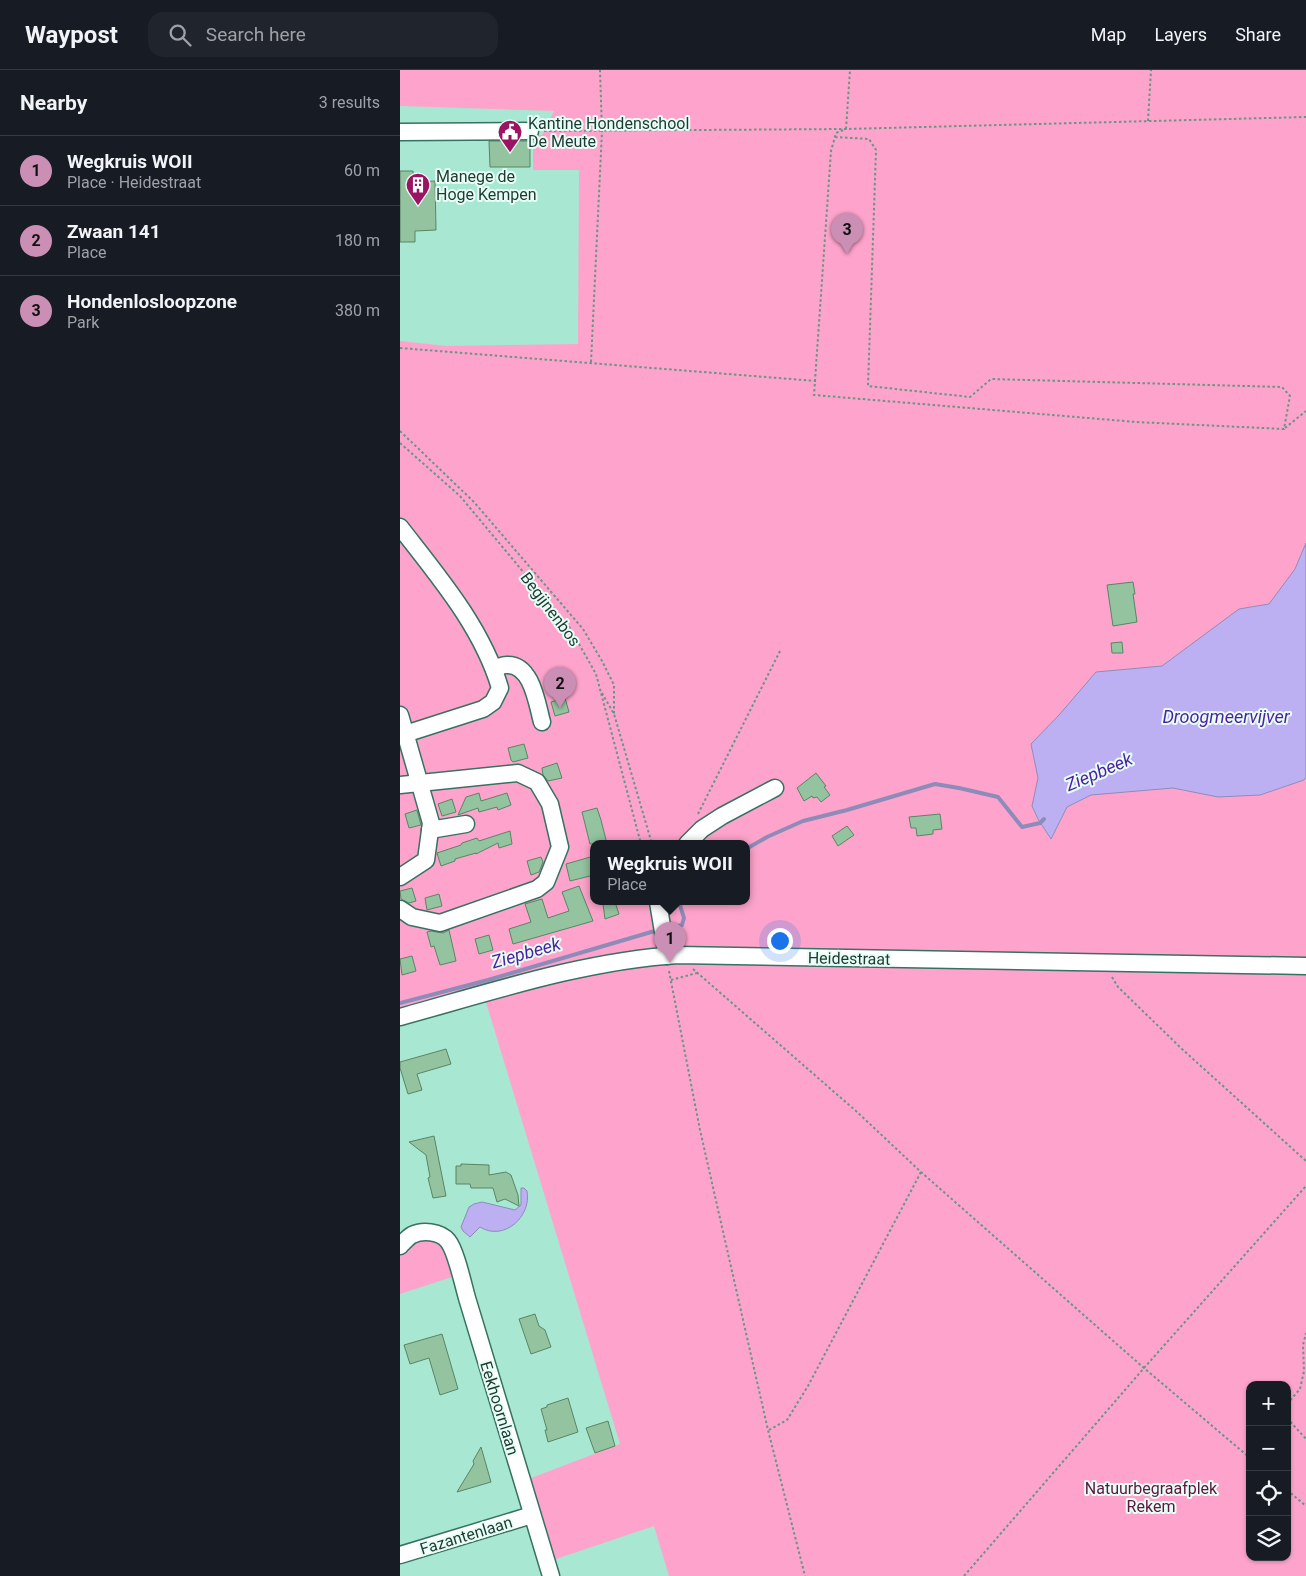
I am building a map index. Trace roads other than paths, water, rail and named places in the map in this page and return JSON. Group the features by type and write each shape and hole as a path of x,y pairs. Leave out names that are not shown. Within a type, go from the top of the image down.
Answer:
{"street":[{"path":"400,132 530,131"},
{"path":"400,527 446,585 487,651 500,688 493,702 483,709 405,734"},
{"path":"494,669 506,665 520,668 529,677 542,722"},
{"path":"400,716 431,823 426,860 400,877"},
{"path":"400,784 518,773 537,782 550,804 560,847 546,882 538,889 440,923 412,917 400,909"},
{"path":"691,840 702,829 722,816 775,788"},
{"path":"430,830 466,824"},
{"path":"658,905 667,956"},
{"name":"Heidestraat","path":"400,1017 582,968 617,961 667,956 1306,966"},
{"name":"Eekhoornlaan","path":"400,1246 411,1236 425,1232 439,1234 448,1241 458,1264 466,1298 551,1576"},
{"name":"Fazantenlaan","path":"400,1555 532,1515"}],"water":[{"name":"Droogmeervijver","path":"1306,543 1306,777 1304,780 1260,795 1218,797 1173,788 1091,795 1067,807 1051,839 1032,806 1038,778 1031,744 1096,672 1162,666 1239,609 1269,604 1295,569"},
{"path":"521,1188 527,1191 527,1200 521,1217 514,1224 507,1229 498,1231 489,1231 480,1227 470,1237 463,1231 461,1227 469,1207 482,1202 515,1210 521,1205"}],"waterway":[{"name":"Ziepbeek","path":"750,847 803,821 935,784 998,797 1022,827 1040,823 1044,819"},
{"name":"Ziepbeek","path":"669,928 682,925 684,918 680,905"},
{"name":"Ziepbeek","path":"400,1003 488,980 658,930"}],"place":[{"name":"Kantine Hondenschool De Meute","path":"510,153"},
{"name":"Manege de Hoge Kempen","path":"418,206"},
{"name":"Hondenlosloopzone","path":"847,254"},
{"name":"Zwaan 141","path":"560,708"},
{"name":"Wegkruis WOII","path":"670,963"}],"park label":[{"name":"Natuurbegraafplek Rekem","path":"1151,1497"}]}
